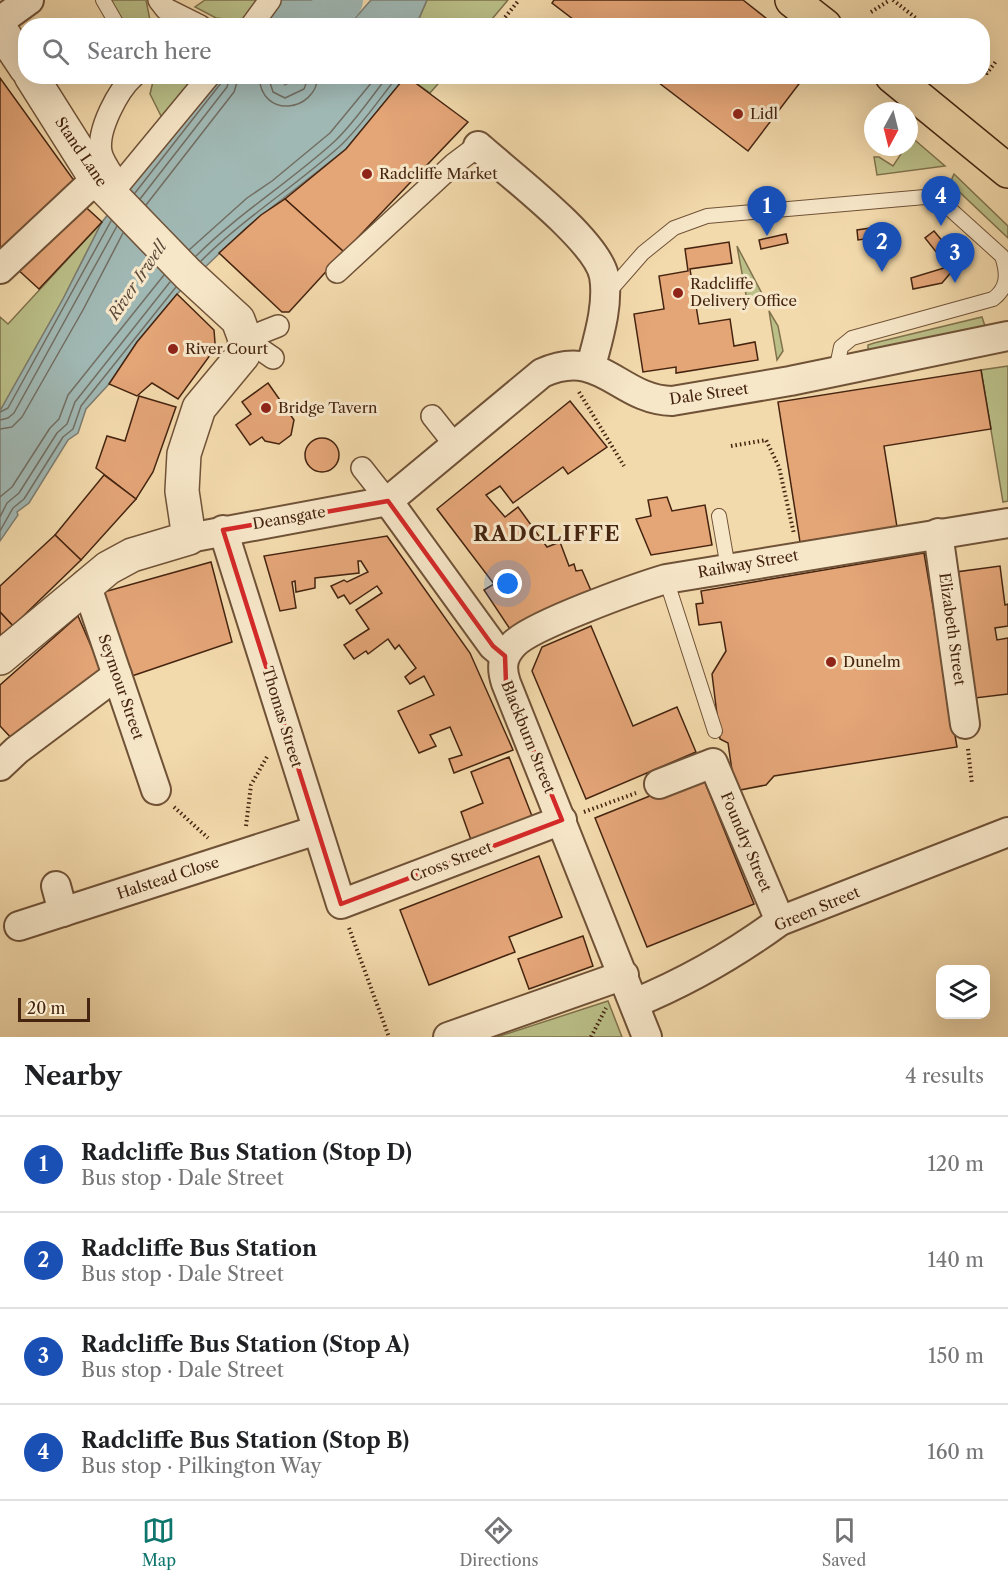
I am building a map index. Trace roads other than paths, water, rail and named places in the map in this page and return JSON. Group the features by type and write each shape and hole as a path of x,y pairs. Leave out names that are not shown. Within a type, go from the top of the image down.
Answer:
{"main road":[{"path":"792,0 815,18"},
{"path":"902,84 1008,171"}],"street":[{"path":"0,21 29,0"},
{"path":"153,0 156,18"},
{"path":"159,0 165,9 184,18"},
{"path":"257,18 270,0"},
{"path":"0,29 18,56"},
{"name":"Stand Lane","path":"37,84 109,186 188,274 238,320 245,339"},
{"path":"109,186 101,152 107,116 125,84"},
{"path":"0,269 109,186 202,84"},
{"path":"337,272 454,164 478,146 582,239 598,260 604,276 604,297 578,366 543,373 388,501"},
{"path":"245,339 278,326"},
{"name":"Dale Street","path":"578,366 644,396 664,400 757,387 1008,336"},
{"path":"245,339 273,358"},
{"path":"0,658 86,584 132,555 189,538 182,491 184,454 199,408 243,355 245,339"},
{"path":"432,416 455,446"},
{"path":"362,468 493,646 505,656"},
{"name":"Deansgate","path":"189,538 388,501"},
{"name":"Railway Street","path":"505,656 524,635 644,585 666,579 776,559 1008,523"},
{"name":"Thomas Street","path":"223,530 341,904"},
{"name":"Elizabeth Street","path":"938,533 965,724"},
{"name":"Seymour Street","path":"86,584 156,790"},
{"name":"Blackburn Street","path":"505,656 502,665 506,683 624,975 621,1004 647,1037"},
{"path":"0,766 17,750 117,675"},
{"name":"Foundry Street","path":"659,784 713,763 780,921"},
{"name":"Cross Street","path":"341,904 562,820"},
{"name":"Halstead Close","path":"19,926 60,899 237,856 317,830"},
{"name":"Green Street","path":"621,1004 676,985 753,941 780,921 1008,832"},
{"path":"448,1037 624,975"}],"lane":[{"path":"103,0 113,18"},
{"path":"604,297 643,253 674,228 707,216 925,197 941,201 1002,256 1008,268 1008,282 1003,292 993,299 852,338 841,347 836,371"},
{"path":"719,516 728,568"},
{"path":"666,579 715,731"}],"water":[{"path":"278,0 323,0 311,18 264,18"},
{"path":"371,0 427,0 419,18 355,18"},
{"path":"212,84 400,84 346,149 247,227 177,294 137,342 109,384 86,409 78,433 68,440 29,503 17,512 18,515 0,541 0,411 63,299 102,222"}],"waterway":[{"name":"River Irwell","path":"326,18 341,0"}],"place":[{"name":"Lidl","path":"738,114"},
{"name":"Radcliffe Market","path":"367,174"},
{"name":"Radcliffe Bus Station (Stop B)","path":"941,226"},
{"name":"Radcliffe Bus Station (Stop D)","path":"767,236"},
{"name":"Radcliffe Bus Station","path":"882,272"},
{"name":"Radcliffe Bus Station (Stop A)","path":"955,283"},
{"name":"Radcliffe Delivery Office","path":"678,293"},
{"name":"River Court","path":"173,349"},
{"name":"Bridge Tavern","path":"266,408"},
{"name":"Dunelm","path":"831,662"}],"district":[{"name":"RADCLIFFE","path":"547,534"}]}
